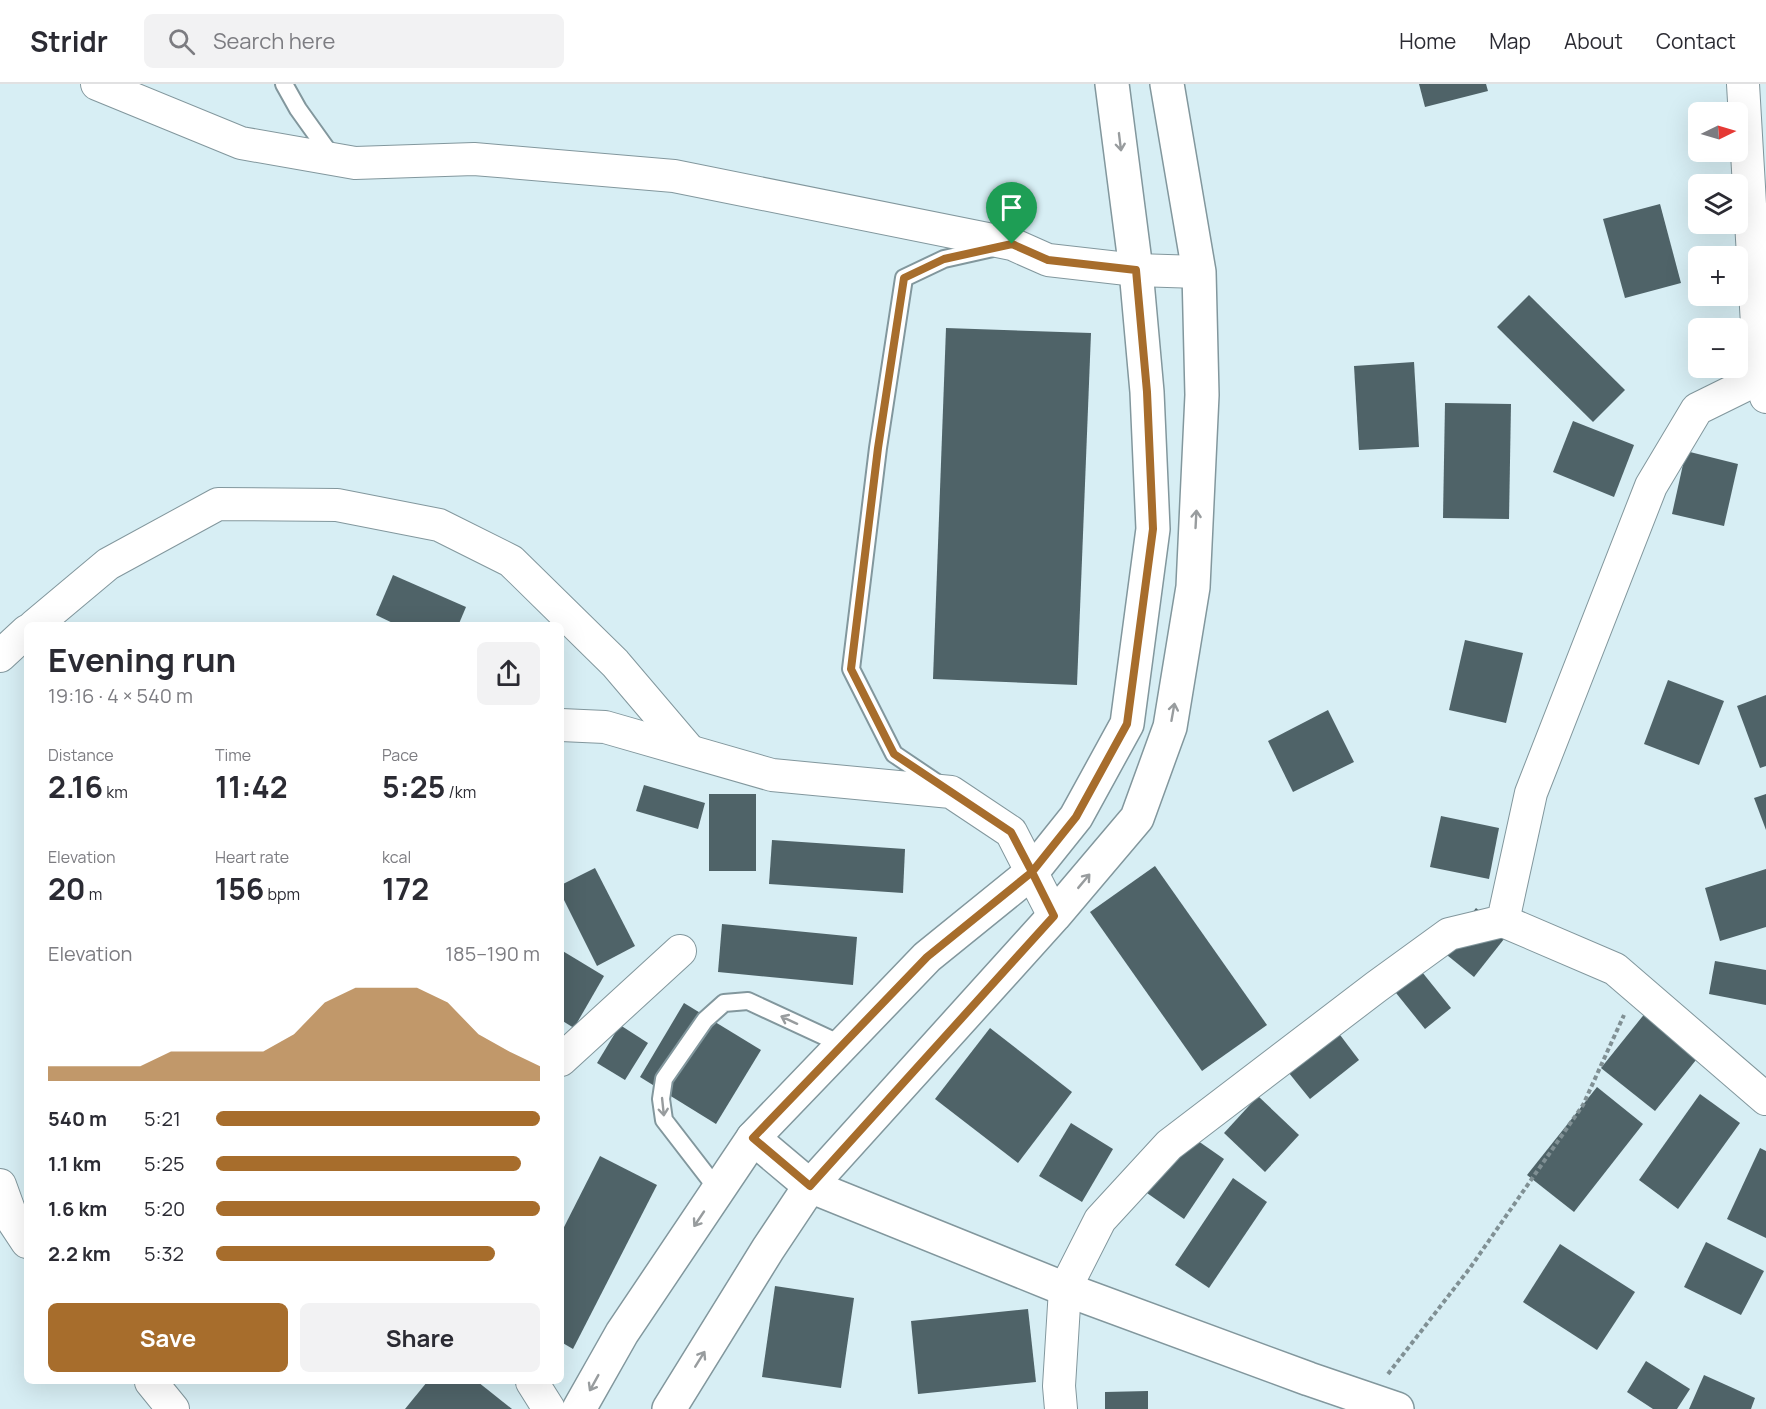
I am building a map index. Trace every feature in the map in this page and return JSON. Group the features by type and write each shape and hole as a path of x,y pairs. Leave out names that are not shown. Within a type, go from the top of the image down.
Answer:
{"street":[{"path":"97,84 241,143 355,163 474,159 674,176 1012,244 1048,260 1136,270 1199,272"},
{"path":"579,1409 622,1333 753,1138 927,957 1032,872 1076,817 1127,724 1153,529 1147,392 1136,270 1112,84"},
{"path":"669,1409 768,1249 810,1186 1054,916 1137,818 1170,727 1193,587 1202,395 1199,272 1167,84"},
{"path":"1503,921 1531,793 1651,486 1697,409 1764,383 1743,84"},
{"path":"39,622 108,564 218,504 338,505 439,525 512,561 615,663 689,750"},
{"path":"0,656 24,634"},
{"path":"564,725 605,727 772,775 951,792 1011,832 1054,916"},
{"path":"1061,1409 1059,1386 1065,1289 1100,1220 1168,1145 1449,934 1503,921 1615,969 1766,1099"},
{"path":"564,1057 680,951"},
{"path":"753,1138 810,1186 1065,1289 1383,1404"},
{"path":"0,1185 13,1221 24,1238"},
{"path":"153,1384 173,1409"},
{"path":"532,1384 549,1409"}],"lane":[{"path":"284,84 298,109 334,159"},
{"path":"951,792 894,754 851,669 878,448 904,278 944,259 1012,244"},
{"path":"718,1190 664,1120 661,1099 664,1079 705,1020 724,1003 748,1001 843,1045"}],"path":[{"path":"1383,1404 1470,1268 1583,1106 1636,987"}],"building":[{"path":"1419,84 1486,84 1488,91 1425,107"},
{"path":"1660,204 1681,283 1625,298 1603,219"},
{"path":"1529,295 1625,390 1593,422 1497,327"},
{"path":"946,328 1091,333 1077,685 933,679"},
{"path":"1414,362 1419,447 1359,450 1354,366"},
{"path":"1445,403 1511,404 1509,519 1443,518"},
{"path":"1573,421 1634,445 1614,497 1553,472"},
{"path":"1686,451 1738,464 1724,526 1672,514"},
{"path":"393,575 466,607 460,622 391,622 376,615"},
{"path":"1465,640 1523,653 1506,723 1449,710"},
{"path":"1668,680 1724,701 1699,765 1644,744"},
{"path":"1766,695 1766,766 1760,768 1737,706"},
{"path":"1328,710 1354,762 1293,792 1268,741"},
{"path":"644,785 705,803 698,829 636,811"},
{"path":"709,794 756,794 756,871 709,871"},
{"path":"1766,794 1766,830 1754,798"},
{"path":"1441,816 1499,828 1489,879 1430,867"},
{"path":"772,840 905,849 903,893 769,884"},
{"path":"1155,866 1267,1025 1202,1071 1090,912"},
{"path":"595,868 635,946 597,966 564,900 564,884"},
{"path":"1766,869 1766,927 1720,941 1705,888"},
{"path":"1476,908 1508,934 1474,977 1442,951"},
{"path":"722,924 857,937 853,985 718,972"},
{"path":"564,952 604,976 574,1028 564,1022"},
{"path":"1410,957 1451,1008 1425,1029 1384,978"},
{"path":"1715,961 1766,970 1766,1005 1709,994"},
{"path":"684,1003 761,1050 716,1124 640,1077"},
{"path":"1646,1012 1700,1055 1655,1111 1601,1068"},
{"path":"1331,1023 1359,1060 1310,1099 1280,1062"},
{"path":"620,1025 648,1043 625,1080 597,1063"},
{"path":"990,1028 1072,1092 1018,1163 935,1099"},
{"path":"1597,1087 1643,1124 1574,1212 1527,1175"},
{"path":"1700,1094 1740,1123 1678,1209 1639,1180"},
{"path":"1258,1096 1299,1135 1265,1172 1224,1133"},
{"path":"1071,1123 1113,1149 1082,1202 1039,1176"},
{"path":"1178,1127 1224,1159 1184,1219 1137,1186"},
{"path":"1760,1148 1766,1151 1766,1238 1727,1219"},
{"path":"600,1156 657,1185 573,1349 564,1344 564,1227"},
{"path":"1233,1178 1267,1202 1209,1288 1175,1265"},
{"path":"1706,1242 1764,1271 1741,1315 1684,1287"},
{"path":"1560,1244 1635,1292 1597,1350 1523,1302"},
{"path":"775,1286 854,1298 841,1388 762,1377"},
{"path":"1028,1309 1036,1382 918,1394 911,1321"},
{"path":"1646,1361 1690,1389 1677,1409 1653,1409 1627,1392"},
{"path":"1704,1375 1755,1398 1751,1409 1689,1409"},
{"path":"425,1384 481,1384 512,1409 405,1409"},
{"path":"1148,1391 1148,1409 1105,1409 1105,1392"}],"route":[{"path":"1012,244 944,259 904,278 878,448 851,669 894,754 1011,832 1032,872 927,957 753,1138 810,1186 1054,916 1032,872 1076,817 1127,724 1153,529 1147,392 1136,270 1048,260 1012,244"}]}
